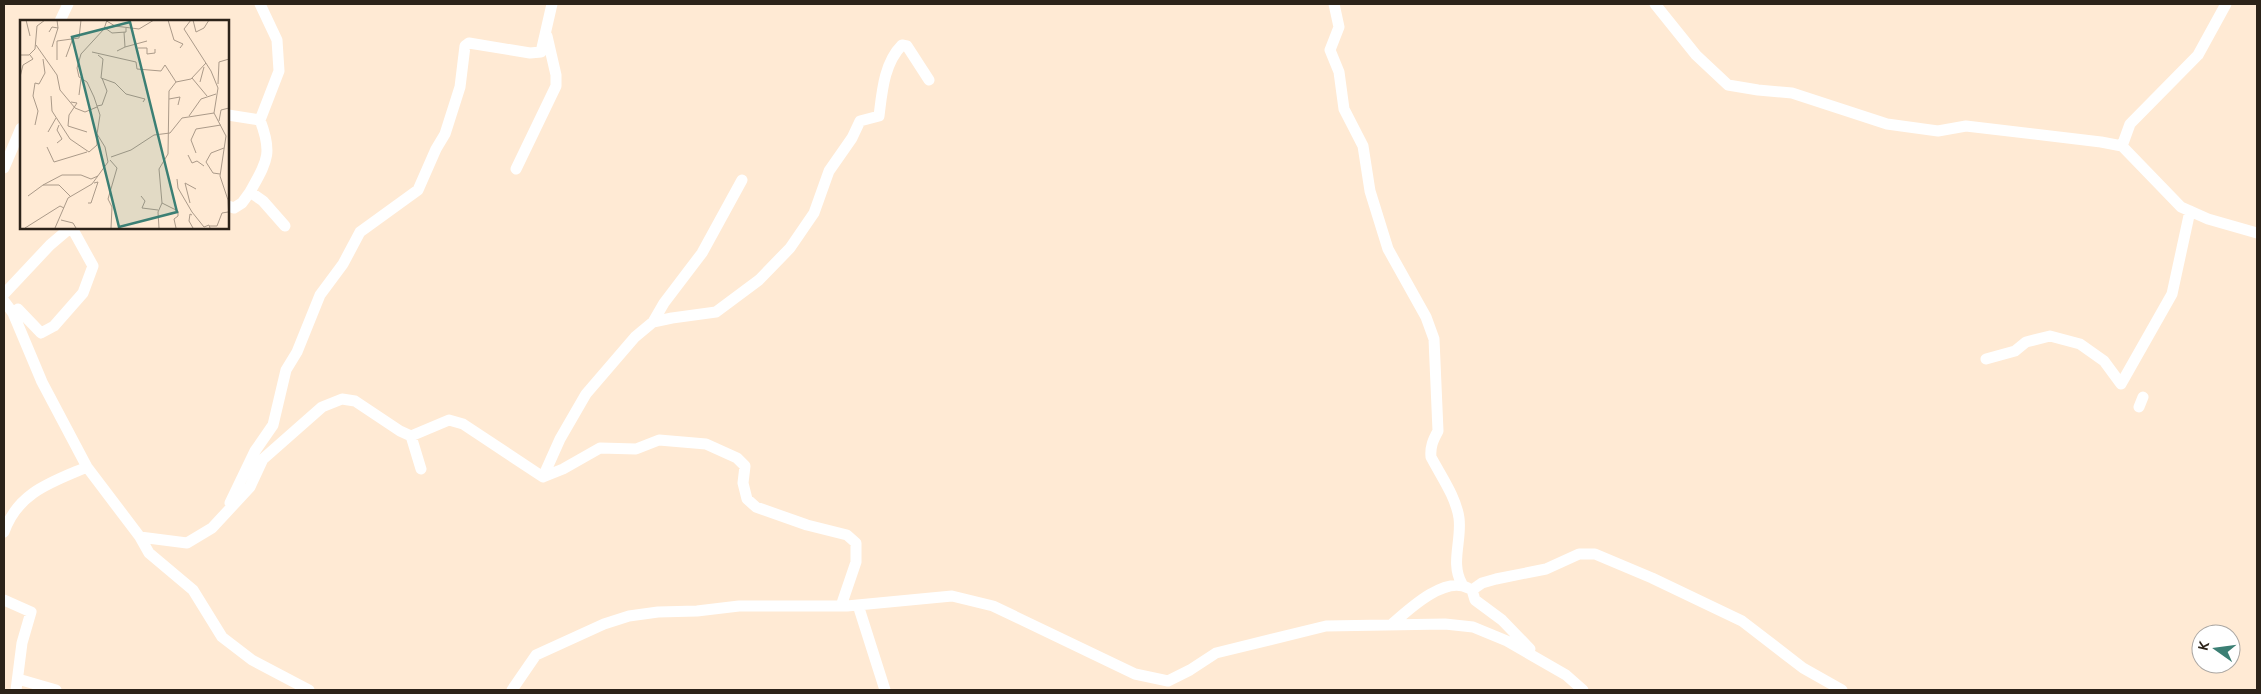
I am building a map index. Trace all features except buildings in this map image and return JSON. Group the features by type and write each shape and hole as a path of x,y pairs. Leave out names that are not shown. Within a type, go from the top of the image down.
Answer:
{"street":[{"path":"60,20 68,4"},
{"path":"229,206 234,208 242,203 250,192 269,153 260,120 279,71 277,40 260,4"},
{"path":"229,511 227,507 255,450 273,425 286,370 297,352 320,295 343,264 360,232 418,190 432,156 445,134 460,87 465,46 468,43 530,54 541,52 552,4"},
{"path":"1334,4 1339,28 1330,50 1339,72 1344,109 1363,146 1370,191 1388,249 1426,316 1434,339 1438,431 1432,440 1431,452 1454,502 1459,518 1456,558 1457,576 1475,600 1502,620 1540,659"},
{"path":"1655,4 1696,55 1728,84 1758,90 1792,93 1887,124 1938,131 1966,126 2122,146 2181,207 2208,219 2257,234"},
{"path":"2122,146 2130,124 2198,54 2226,4"},
{"path":"516,170 556,86 556,75 546,32"},
{"path":"653,322 687,315 716,312 760,280 790,248 814,213 829,171 852,138 860,121 879,116 888,68 893,54 902,45 907,46 929,80"},
{"path":"229,115 260,120"},
{"path":"4,168 20,130"},
{"path":"542,477 560,439 586,394 635,337 653,322 664,303 702,253 742,180"},
{"path":"250,192 263,201 285,226"},
{"path":"1986,359 2015,352 2026,342 2050,336 2080,344 2104,361 2121,384 2172,294 2190,211"},
{"path":"4,294 50,246 70,229"},
{"path":"13,313 18,309 41,333 54,326 83,293 93,266 72,229"},
{"path":"4,301 13,313 42,382 88,467 140,537 149,553 193,590 222,637 252,660 309,690"},
{"path":"140,537 187,543 212,528 250,487 263,459 322,406 342,400 355,401 400,431 412,436 449,420 463,424 542,477"},
{"path":"412,436 421,469"},
{"path":"542,477 563,469 600,448 636,449 659,440 706,444 737,458 745,466 743,483 747,499 756,507 808,525 847,535 856,543 856,562 841,606"},
{"path":"4,532 18,505 38,488 88,467"},
{"path":"1391,625 1411,608 1443,586 1467,587 1546,569 1579,554 1595,554 1742,620 1803,668 1842,690"},
{"path":"512,690 536,655 604,624 629,616 739,606 841,606 952,596 993,606 1135,674 1169,686 1216,653 1326,626 1444,624 1473,627 1508,641 1566,675 1583,690"},
{"path":"4,600 31,612 22,643 17,684 56,690"},
{"path":"858,604 884,690"}]}
